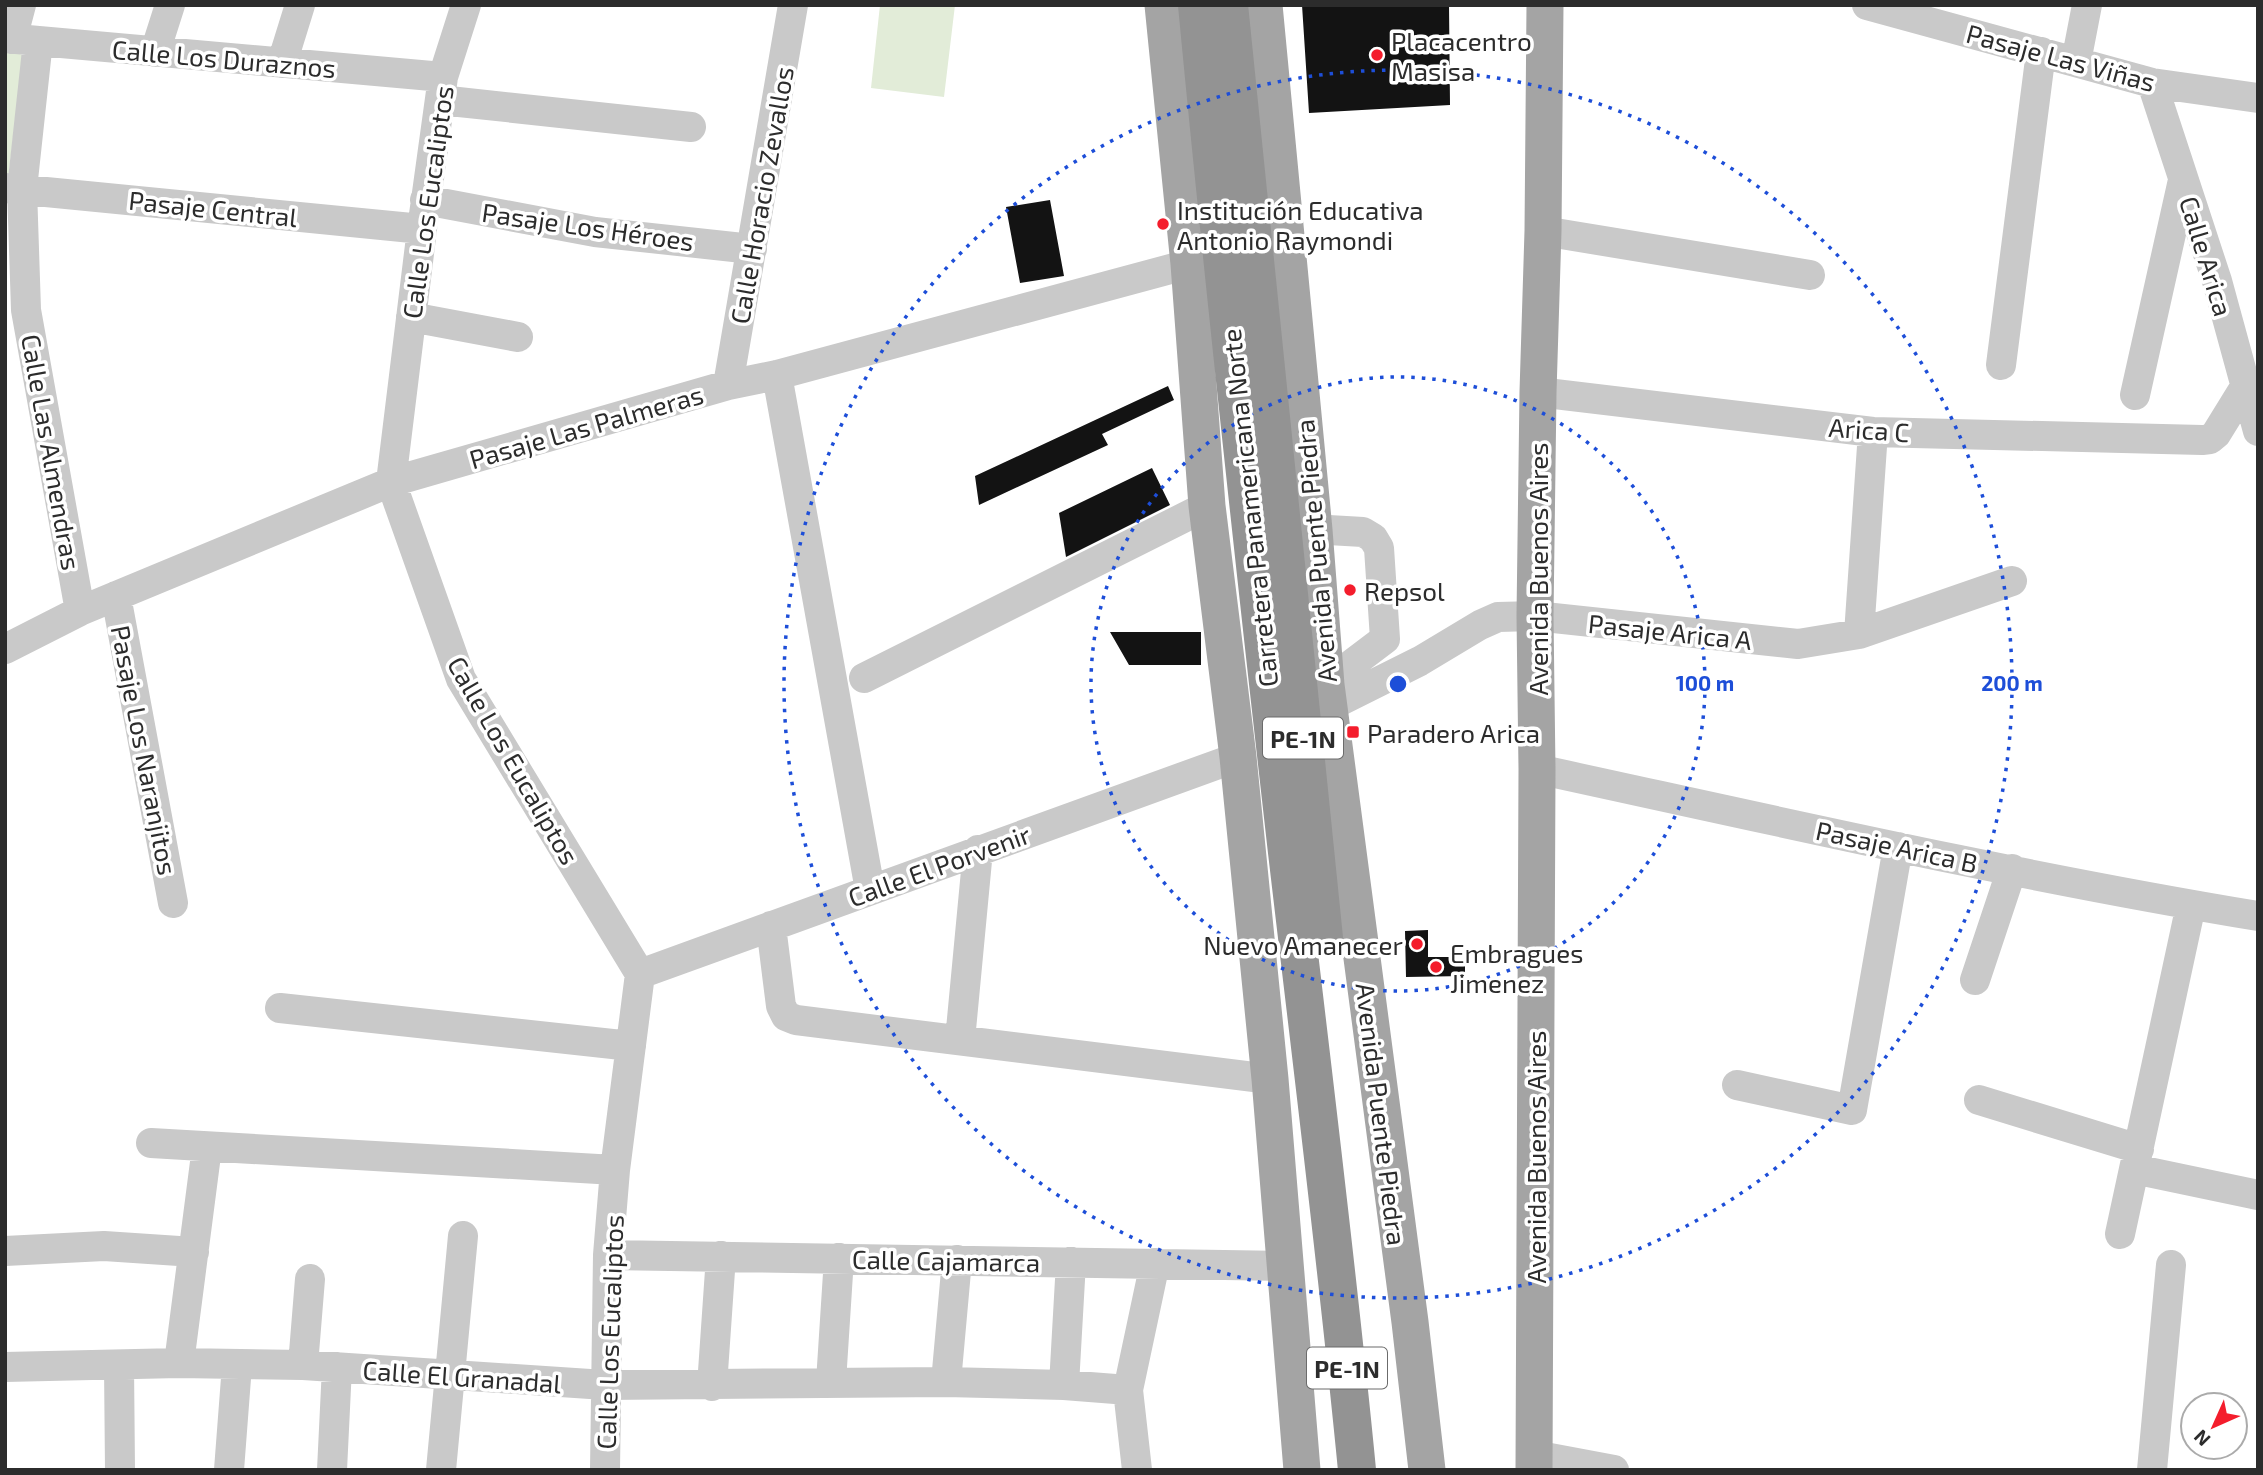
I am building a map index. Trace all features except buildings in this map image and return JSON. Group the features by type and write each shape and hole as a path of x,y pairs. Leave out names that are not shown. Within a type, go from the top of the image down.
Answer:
{"highway":[{"name":"Carretera Panamericana Norte","path":"1197,5 1222,269 1287,854 1337,1266 1357,1470"},
{"name":"Carretera Panamericana Norte","path":"1229,5 1298,528 1378,1470"}],"main road":[{"path":"1163,5 1189,264 1208,506 1238,757 1270,1079 1302,1470"},
{"name":"Avenida Puente Piedra","path":"1264,5 1298,528"},
{"name":"Avenida Buenos Aires","path":"1534,1462 1537,769 1535,616 1545,5"},
{"name":"Avenida Puente Piedra","path":"1314,703 1410,1322 1427,1470"}],"street":[{"name":"Calle Las Almendras","path":"21,5 14,188 16,310 80,611"},
{"path":"155,51 170,5"},
{"path":"282,63 300,5"},
{"name":"Calle Los Eucaliptos","path":"466,5 441,89 391,482 461,679 640,974 615,1170 608,1255 606,1470"},
{"name":"Calle Horacio Zevallos","path":"728,385 793,5"},
{"name":"Pasaje Las Viñas","path":"1867,5 2152,83 2258,98"},
{"path":"2076,62 2087,5"},
{"name":"Calle Los Duraznos","path":"18,39 282,63 691,127"},
{"path":"2001,365 2041,52"},
{"name":"Calle Arica","path":"2152,83 2217,281 2258,431"},
{"path":"2135,395 2183,180"},
{"name":"Pasaje Central","path":"14,188 424,214"},
{"name":"Pasaje Los Héroes","path":"424,214 752,249"},
{"path":"1543,231 1810,275"},
{"name":"Pasaje Las Palmeras","path":"5,649 80,611 391,482 728,385 777,375 1189,264"},
{"path":"411,317 517,337"},
{"path":"777,375 870,890"},
{"name":"Arica C","path":"1538,392 1873,432 2202,440 2210,439 2216,434 2245,387"},
{"path":"1859,634 1873,432"},
{"path":"864,678 1208,506"},
{"path":"1298,528 1363,532 1373,538 1379,548 1385,639 1314,703"},
{"name":"Pasaje Arica A","path":"1314,703 1420,661 1498,617 1535,616 1798,645 1859,634 2012,581"},
{"name":"Pasaje Los Naranjitos","path":"116,596 173,903"},
{"name":"Calle El Porvenir","path":"640,974 1238,757"},
{"name":"Pasaje Arica B","path":"1537,769 1898,847 2258,916"},
{"path":"1737,1085 1852,1110 1898,847"},
{"path":"960,1040 978,850"},
{"path":"1975,980 2012,869"},
{"path":"2120,1234 2191,905"},
{"path":"771,926 781,1006 786,1016 796,1020 1270,1079"},
{"path":"280,1008 631,1046"},
{"path":"1979,1100 2137,1159 2258,1195"},
{"path":"151,1143 615,1170"},
{"path":"179,1363 207,1147"},
{"path":"440,1470 463,1236"},
{"path":"5,1251 104,1246 194,1252"},
{"name":"Calle Cajamarca","path":"608,1255 1284,1266"},
{"path":"712,1385 721,1256"},
{"path":"831,1382 839,1258"},
{"path":"946,1382 957,1260"},
{"path":"1064,1385 1071,1262"},
{"path":"1136,1470 1128,1390 1154,1263"},
{"path":"2152,1470 2172,1265"},
{"path":"303,1365 310,1279"},
{"name":"Calle El Granadal","path":"5,1367 179,1363 303,1365 605,1385 946,1382 1064,1385 1128,1390"},
{"path":"119,1364 120,1470"},
{"path":"229,1470 237,1365"},
{"path":"332,1470 337,1367"},
{"path":"1534,1462 1614,1470"}],"green space":[{"path":"880,5 955,5 944,97 871,88"},
{"path":"5,50 23,55 8,180 5,179"}],"place":[{"name":"Placacentro Masisa","path":"1377,55"},
{"name":"Institución Educativa Antonio Raymondi","path":"1163,224"},
{"name":"Repsol","path":"1350,590"},
{"name":"Paradero Arica","path":"1353,732"},
{"name":"Nuevo Amanecer","path":"1417,944"},
{"name":"Embragues Jimenez","path":"1436,967"}]}
